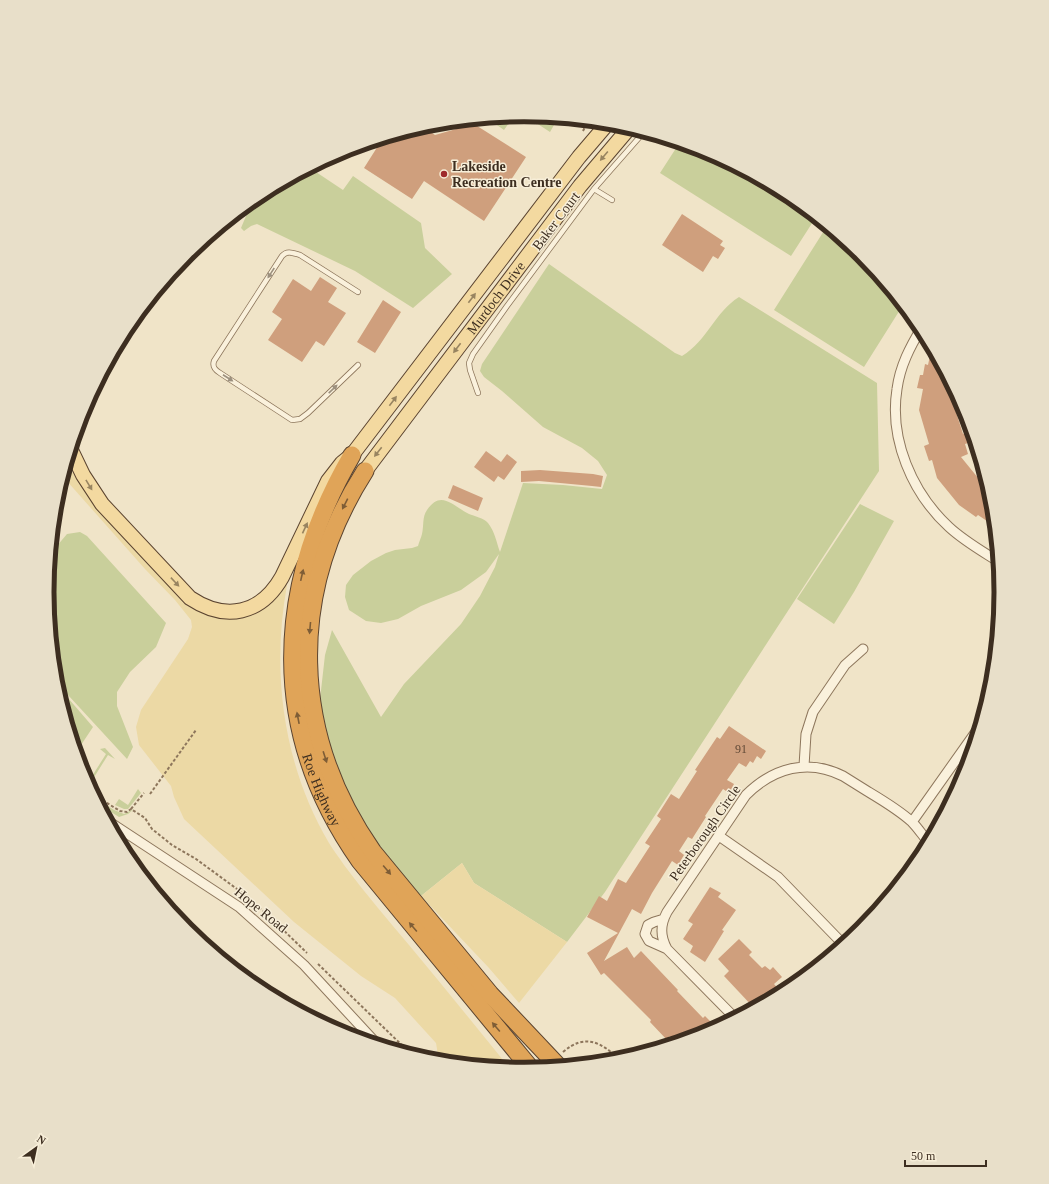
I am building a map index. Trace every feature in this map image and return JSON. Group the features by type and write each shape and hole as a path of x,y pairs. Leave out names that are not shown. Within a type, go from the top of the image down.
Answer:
{"highway":[{"name":"Roe Highway","path":"352,455 333,488 315,531 305,561 296,608 292,655 298,717 305,748 327,807 355,855 369,874 525,1062"},
{"name":"Roe Highway","path":"365,470 342,509 330,537 314,595 308,655 310,685 317,729 325,758 349,814 364,839 382,864 490,994 560,1059"},
{"path":"490,994 543,1061"}],"main road":[{"name":"Murdoch Drive","path":"74,457 83,475 102,504 190,598 200,605 212,610 224,612 236,612 259,604 276,588 328,481 342,463 352,455 579,157 603,129"},
{"name":"Murdoch Drive","path":"365,470 580,186 625,133"}],"street":[{"path":"918,334 906,355 897,390 897,426 903,456 909,471 923,496 941,518 957,534 994,558"},
{"path":"804,766 806,734 813,712 844,665 863,648"},
{"path":"912,822 971,741"},
{"name":"Peterborough Circle","path":"664,919 746,795 756,785 770,776 785,770 804,766 823,769 842,776 880,799 912,822 925,838"},
{"name":"Hope Road","path":"118,828 238,907 304,964 371,1037"},
{"path":"719,836 778,877 840,941"},
{"path":"664,919 661,929 667,949"},
{"path":"664,919 648,925 646,934 649,941 667,949 732,1015"}],"lane":[{"name":"Baker Court","path":"478,393 469,363 473,354 594,189 640,137"},
{"path":"594,189 612,200"},
{"path":"358,292 300,255 289,252 286,253 282,256 214,361 214,367 220,373 292,420 296,420 308,413 358,365"}],"path":[{"path":"582,131 585,126"},
{"path":"150,794 196,730"},
{"path":"131,809 144,793"},
{"path":"560,1059 574,1044 587,1041 606,1047 613,1054"}],"green space":[{"path":"509,122 504,130 494,123"},
{"path":"535,122 555,123 550,132"},
{"path":"677,146 733,170 786,201 813,221 791,256 660,173"},
{"path":"314,171 343,190 353,176 421,223 425,248 452,274 413,308 355,271 257,224 244,231 241,228 248,212 263,201"},
{"path":"825,230 857,259 900,309 864,367 774,310"},
{"path":"549,264 675,353 682,356 691,350 705,335 730,303 739,297 877,383 879,471 605,892 567,942 474,883 462,863 421,896 404,879 366,829 332,759 319,708 325,655 332,630 381,717 404,684 461,624 480,596 495,567 499,554 486,572 461,590 421,606 398,619 381,623 366,621 349,610 345,597 346,585 353,575 371,561 386,553 418,546 422,534 424,516 432,504 442,500 447,501 469,514 482,518 490,526 494,533 500,552 523,483 602,489 607,475 598,461 582,448 543,427 484,377 480,371 482,364"},
{"path":"860,504 894,521 834,624 797,599"},
{"path":"80,532 87,536 166,623 156,647 130,672 117,692 117,706 133,747 127,759 65,691 58,653 54,592 56,547 67,534"},
{"path":"68,698 93,727 81,745 79,743 67,700"},
{"path":"105,748 115,759 108,755 93,779 92,776 106,754 100,749"},
{"path":"138,789 141,793 128,809 115,805 119,799 128,805"},
{"path":"105,804 124,814 134,809 128,814 119,817 108,810"}],"sand":[{"path":"74,472 126,540 185,601 220,615 283,584 287,585 282,618 280,651 281,684 291,750 313,813 331,846 344,865 503,1060 502,1061 463,1058 438,1054 436,1043 395,998 361,976 294,922 184,819 174,797 171,786 139,745 136,727 141,710 188,639 192,627 191,620 175,600 145,569 67,481 70,473"},
{"path":"462,863 474,883 567,942 519,1003 489,968 421,896"}],"building":[{"name":"Lakeside Recreation Centre","path":"475,125 526,157 484,221 424,181 412,199 364,168 379,144 430,132 435,135"},
{"path":"682,214 723,241 720,245 725,248 718,259 713,256 703,272 662,245"},
{"path":"320,277 337,288 328,302 346,313 324,346 316,341 302,362 268,340 282,319 272,312 293,279 311,291"},
{"path":"383,300 401,312 375,353 357,342"},
{"path":"930,354 956,405 955,409 963,434 965,433 968,443 965,444 968,454 961,457 982,483 990,523 978,515 976,517 959,505 937,478 932,460 929,461 924,446 929,444 919,410 923,389 917,388 920,375 923,375 925,364 928,365"},
{"path":"486,451 501,462 507,454 517,462 504,480 498,476 494,482 474,467"},
{"path":"540,470 603,476 601,487 539,481 521,482 521,471"},
{"path":"453,485 483,498 478,511 448,498"},
{"path":"729,726 766,751 761,759 757,756 753,763 750,761 746,767 739,763 727,780 734,784 729,793 723,789 692,839 688,837 679,851 684,855 678,865 672,861 641,914 632,909 604,961 627,947 634,958 641,951 703,1018 705,1016 713,1024 676,1038 673,1039 670,1036 667,1040 650,1022 651,1020 604,973 601,975 587,953 618,933 587,917 599,896 607,901 618,879 626,883 650,846 645,843 661,819 657,816 671,794 679,799 697,771 695,770 717,737 720,739"},
{"path":"710,887 721,893 718,897 736,910 722,930 724,931 705,962 690,952 693,946 683,939 693,924 688,921"},
{"path":"739,939 752,952 749,955 762,968 765,966 770,970 773,967 782,977 774,984 778,988 751,1004 724,976 729,971 718,959"}],"place":[{"name":"Lakeside Recreation Centre","path":"444,174"}]}
